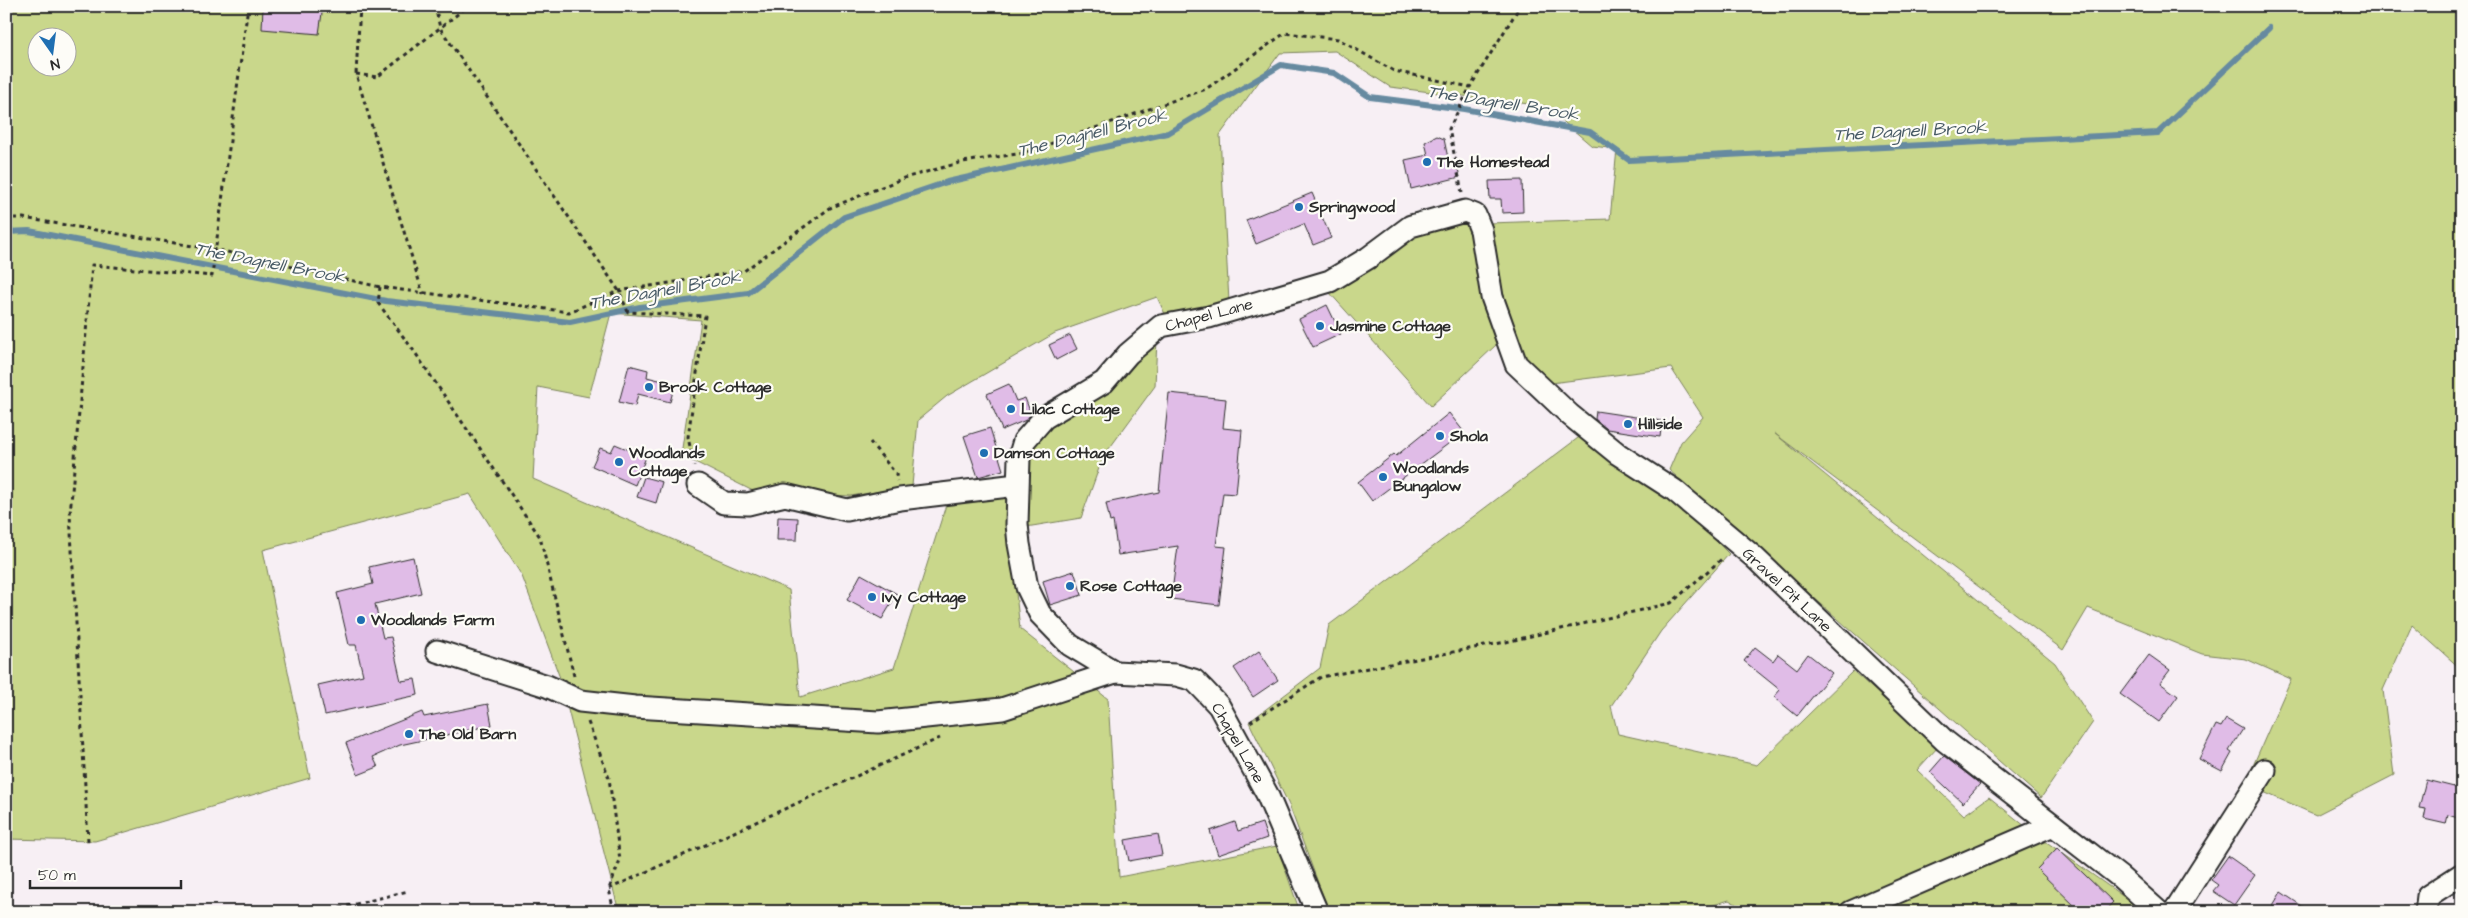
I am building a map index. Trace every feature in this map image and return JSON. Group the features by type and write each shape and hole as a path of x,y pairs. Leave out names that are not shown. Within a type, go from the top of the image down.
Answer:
{"street":[{"name":"Gravel Pit Lane","path":"1465,211 1475,215 1481,230 1492,297 1516,364 1570,415 1618,454 1674,490 1738,544 1945,741 2120,877 2159,912"},
{"name":"Chapel Lane","path":"1317,912 1267,794 1219,706 1194,680 1176,675 1115,672 1070,645 1040,614 1032,600 1020,544 1017,485 1018,458 1024,441 1044,418 1104,382 1128,354 1161,326 1209,317 1330,281 1368,258 1411,226 1465,211"},
{"path":"698,485 724,503 748,504 785,495 847,510 900,499 1017,485"},
{"path":"437,651 547,686 580,701 635,707 878,722 1002,709 1115,672"},
{"path":"2174,912 2265,770"},
{"path":"1851,912 2054,825"},
{"path":"2426,912 2428,896 2462,874"}],"path":[{"path":"88,841 70,514 92,265 212,276 248,6"},
{"path":"360,6 356,74 423,294"},
{"path":"435,6 440,28 619,291 628,312 705,316 688,437 698,485"},
{"path":"356,74 377,77 468,6"},
{"path":"1465,211 1449,129 1470,87 1520,6"},
{"path":"6,218 23,218 216,250 380,288 569,312 619,291 744,271 830,208 904,178 963,162 1024,153 1206,89 1284,34 1338,38 1394,71 1470,87"},
{"path":"380,288 378,303 414,352 540,537 580,701 610,778 620,860 609,889 614,912"},
{"path":"870,442 896,474 900,499"},
{"path":"1234,733 1321,676 1506,642 1671,603 1738,544"},
{"path":"609,889 948,734"},
{"path":"324,912 408,891"}],"green space":[{"path":"6,6 2462,6 2462,670 2412,625 2383,690 2394,775 2316,815 2245,784 2291,679 2246,659 2202,654 2088,608 2063,650 1774,433 2055,663 2093,722 2041,798 1669,470 1681,442 1703,417 1671,368 1543,384 1525,362 1499,293 1489,223 1610,219 1617,149 1592,146 1545,106 1390,87 1335,51 1280,53 1220,135 1229,302 1165,314 1157,297 1055,333 947,396 918,420 912,486 851,496 753,491 681,455 701,320 611,313 589,397 538,387 533,479 789,590 800,697 894,668 946,505 1005,496 1020,629 1108,699 1119,877 1277,846 1300,912 619,912 560,678 522,576 470,494 263,550 310,778 95,841 6,839"},
{"path":"1469,222 1497,336 1496,345 1431,406 1329,292 1411,234 1437,224"},
{"path":"1157,338 1155,386 1103,457 1081,518 1026,527 1022,476 1038,431 1077,404 1123,377"},
{"path":"1582,435 1683,508 1729,554 1661,631 1611,706 1618,734 1757,765 1853,671 1938,747 1917,770 1964,815 1989,797 2031,831 2145,912 1750,912 1729,900 1692,912 1329,912 1289,805 1249,722 1320,668 1329,625"}],"building":[{"path":"263,6 323,6 319,34 262,29"},
{"name":"The Homestead","path":"1437,136 1444,139 1449,163 1456,161 1460,177 1411,189 1405,160 1428,155 1425,142"},
{"path":"1522,180 1523,212 1502,213 1501,199 1490,199 1489,181"},
{"name":"Springwood","path":"1312,193 1331,238 1313,245 1304,224 1256,244 1246,220"},
{"name":"Jasmine Cottage","path":"1327,305 1341,334 1313,347 1299,319"},
{"path":"1070,335 1077,349 1056,360 1049,345"},
{"name":"Brook Cottage","path":"629,365 648,370 647,377 675,384 670,402 638,394 635,406 619,402"},
{"name":"Lilac Cottage","path":"1009,384 1016,401 1025,398 1031,414 1026,420 1002,430 987,394"},
{"path":"1169,393 1226,399 1223,428 1242,430 1236,494 1223,493 1216,546 1226,547 1219,605 1171,599 1178,546 1118,555 1113,521 1110,522 1106,503 1159,492"},
{"name":"Hillside","path":"1596,411 1662,421 1660,437 1607,429 1595,419"},
{"path":"1449,413 1464,432 1372,501 1358,482 1394,454 1396,456"},
{"name":"Damson Cottage","path":"990,428 1003,470 978,477 964,436"},
{"name":"Woodlands Cottage","path":"615,444 646,457 635,485 592,466 600,448 611,452"},
{"path":"644,477 662,482 656,503 637,497"},
{"path":"778,517 798,518 797,540 777,540"},
{"name":"Woodlands Farm","path":"413,557 421,593 375,604 383,638 391,637 401,681 415,679 418,695 325,715 318,685 363,675 356,645 349,645 337,593 373,584 369,567"},
{"name":"Rose Cottage","path":"1074,571 1082,595 1050,605 1043,581"},
{"name":"Ivy Cottage","path":"861,574 897,594 882,619 847,600"},
{"path":"1755,647 1773,661 1778,654 1797,669 1808,654 1832,673 1797,716 1774,697 1780,690 1744,661"},
{"path":"1259,651 1278,680 1253,697 1234,668"},
{"path":"2149,655 2170,670 2160,683 2178,696 2159,722 2120,694"},
{"name":"The Old Barn","path":"488,704 492,725 400,745 373,757 378,767 358,775 346,743 422,712 424,717"},
{"path":"2226,719 2243,729 2229,751 2232,753 2222,771 2199,759 2216,725 2221,727"},
{"path":"1944,756 1980,784 1963,803 1930,772"},
{"path":"2426,780 2462,789 2462,805 2458,818 2448,815 2446,824 2424,819 2426,809 2419,808"},
{"path":"1235,822 1238,831 1262,823 1267,838 1218,855 1210,831"},
{"path":"1158,834 1162,855 1129,861 1125,840"},
{"path":"2057,848 2113,902 2104,912 2081,912 2037,869"},
{"path":"2228,856 2255,875 2234,905 2213,891 2218,885 2211,880"},
{"path":"2281,892 2311,912 2269,912"}],"waterway":[{"name":"The Dagnell Brook","path":"6,232 29,231 386,301 570,322 640,307 748,293 844,217 947,182 1168,133 1281,65 1334,73 1370,97 1464,109 1590,132 1629,160 2158,133 2269,28"}],"place":[{"name":"The Homestead","path":"1427,162"},
{"name":"Springwood","path":"1299,207"},
{"name":"Jasmine Cottage","path":"1320,326"},
{"name":"Brook Cottage","path":"649,387"},
{"name":"Lilac Cottage","path":"1011,409"},
{"name":"Hillside","path":"1628,424"},
{"name":"Shola","path":"1440,436"},
{"name":"Damson Cottage","path":"984,453"},
{"name":"Woodlands Cottage","path":"619,462"},
{"name":"Woodlands Bungalow","path":"1383,477"},
{"name":"Rose Cottage","path":"1070,586"},
{"name":"Ivy Cottage","path":"872,597"},
{"name":"Woodlands Farm","path":"361,620"},
{"name":"The Old Barn","path":"409,734"}]}
